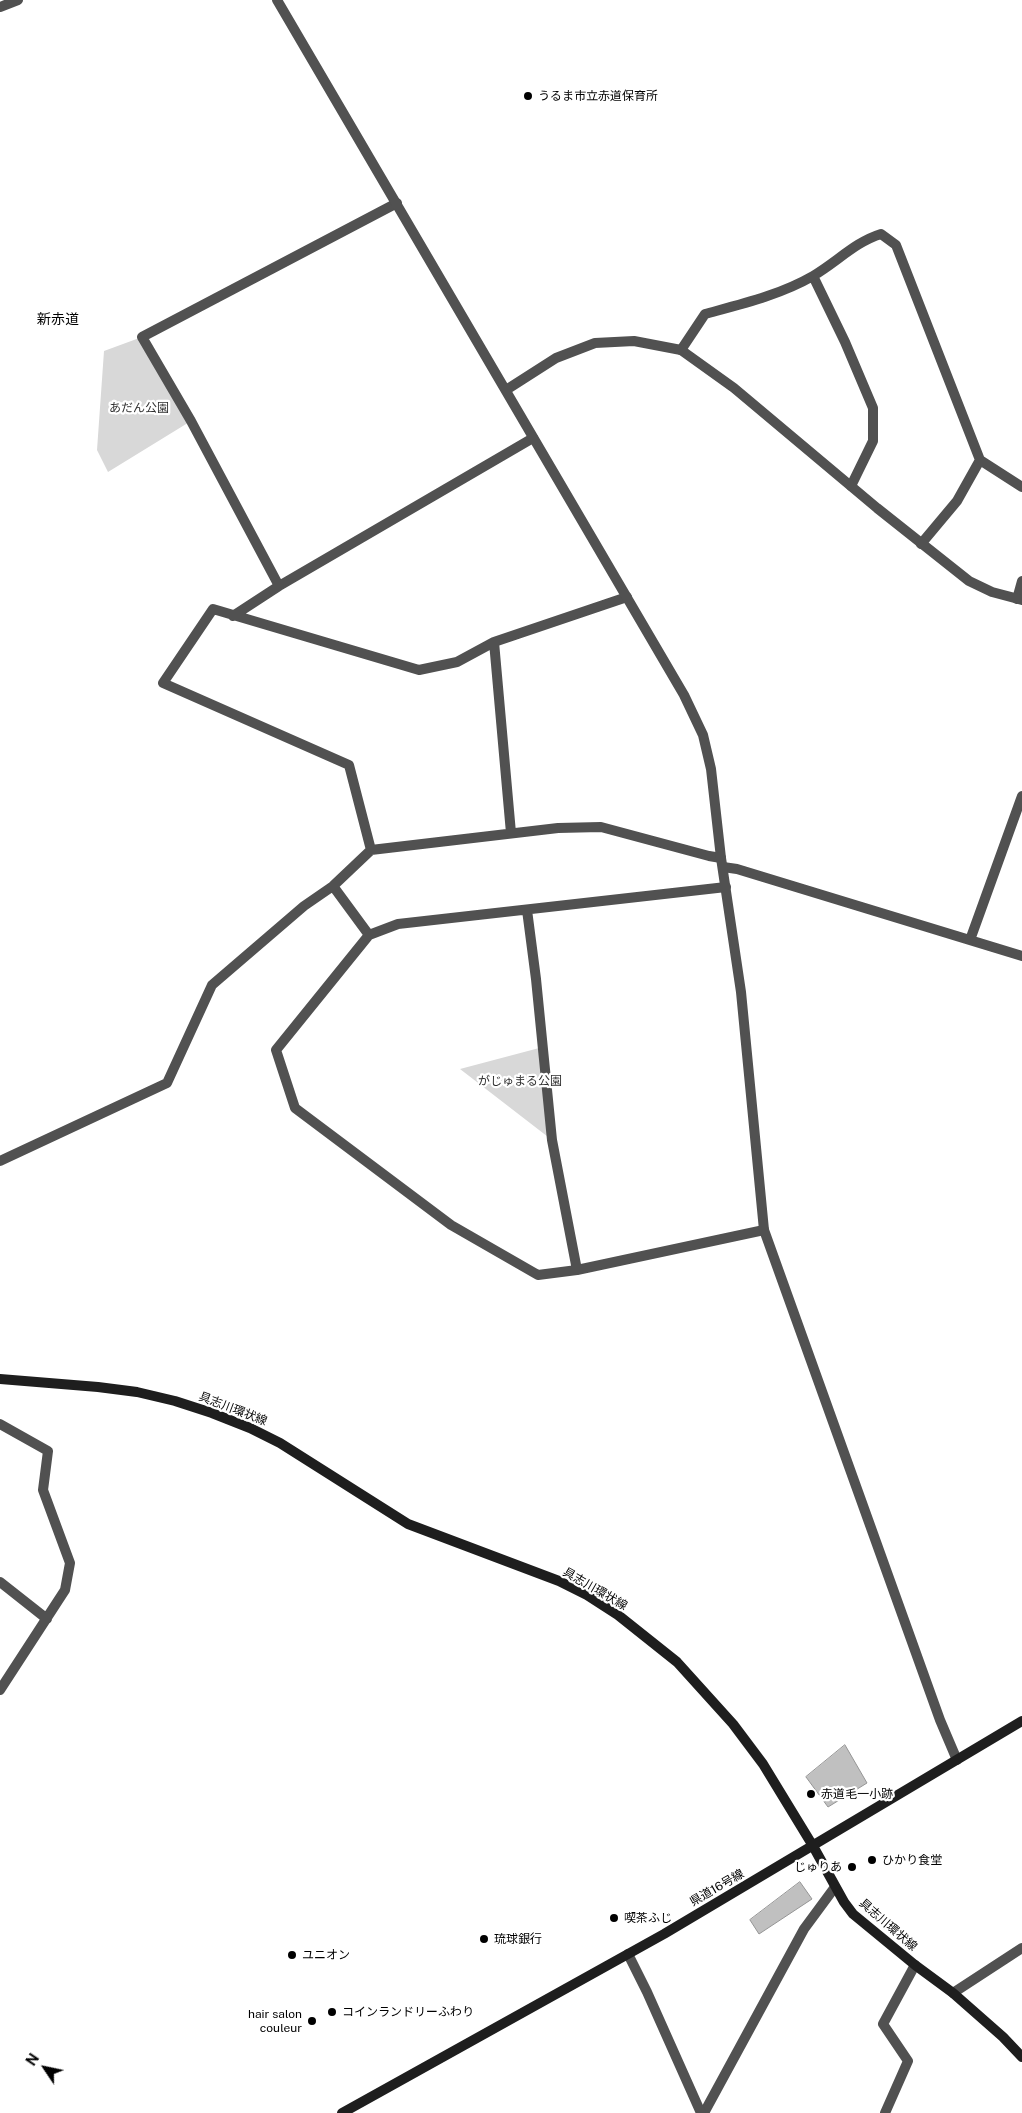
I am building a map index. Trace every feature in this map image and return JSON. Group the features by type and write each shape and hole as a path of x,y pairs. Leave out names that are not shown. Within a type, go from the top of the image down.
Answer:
{"main road":[{"name":"具志川環状線","path":"0,1379 137,1392 176,1401 212,1413 280,1442 408,1524 559,1581 618,1614 648,1637 683,1669 733,1724 763,1764 813,1846 835,1887 853,1914 914,1965 954,1993 1003,2037 1022,2057"},
{"name":"県道16号線","path":"342,2113 628,1954 1022,1721"}],"street":[{"path":"0,7 18,0"},
{"path":"277,0 684,695 703,735 711,769 722,863 741,992 764,1230 934,1702 957,1760"},
{"path":"279,586 191,421 142,337 397,203"},
{"path":"681,350 705,314 764,298 813,276 867,238 881,234 896,244 980,460 1022,487"},
{"path":"813,276 845,342 873,408 873,440 851,486"},
{"path":"506,390 556,358 595,343 634,341 681,350 734,388 921,544 969,581 992,592 1020,600 1022,581"},
{"path":"233,616 279,586 533,438"},
{"path":"921,544 957,501 980,460"},
{"path":"371,850 349,765 163,683 213,609 419,670 456,662 494,642 627,597"},
{"path":"494,642 511,833"},
{"path":"970,940 1022,796"},
{"path":"0,1161 167,1084 212,985 304,906 333,886 371,850 558,828 601,827 1022,956"},
{"path":"333,886 369,935"},
{"path":"726,887 398,924 369,935 276,1050 295,1108 451,1225 538,1275 577,1270 764,1230"},
{"path":"527,910 552,1140 577,1270"},
{"path":"0,1424 48,1451 42,1490 70,1563 65,1590 0,1690"},
{"path":"0,1582 47,1619"},
{"path":"703,2113 804,1929 835,1887"},
{"path":"954,1993 1022,1948"},
{"path":"628,1954 703,2113"},
{"path":"886,2113 908,2061 883,2024 914,1965"}],"green space":[{"name":"あだん公園","path":"142,337 191,421 108,472 97,450 104,351"},
{"name":"がじゅまる公園","path":"543,1047 552,1140 460,1069"}],"building":[{"path":"845,1745 867,1783 828,1807 806,1777"},
{"path":"800,1882 812,1899 759,1934 750,1920"}],"place":[{"name":"うるま市立赤道保育所","path":"528,96"},
{"name":"赤道毛一小跡","path":"811,1794"},
{"name":"ひかり食堂","path":"872,1860"},
{"name":"じゅりあ","path":"852,1867"},
{"name":"喫茶ふじ","path":"614,1918"},
{"name":"琉球銀行","path":"484,1939"},
{"name":"ユニオン","path":"292,1955"},
{"name":"コインランドリーふわり","path":"332,2012"},
{"name":"hair salon couleur","path":"312,2021"}],"district":[{"name":"新赤道","path":"58,320"}]}
